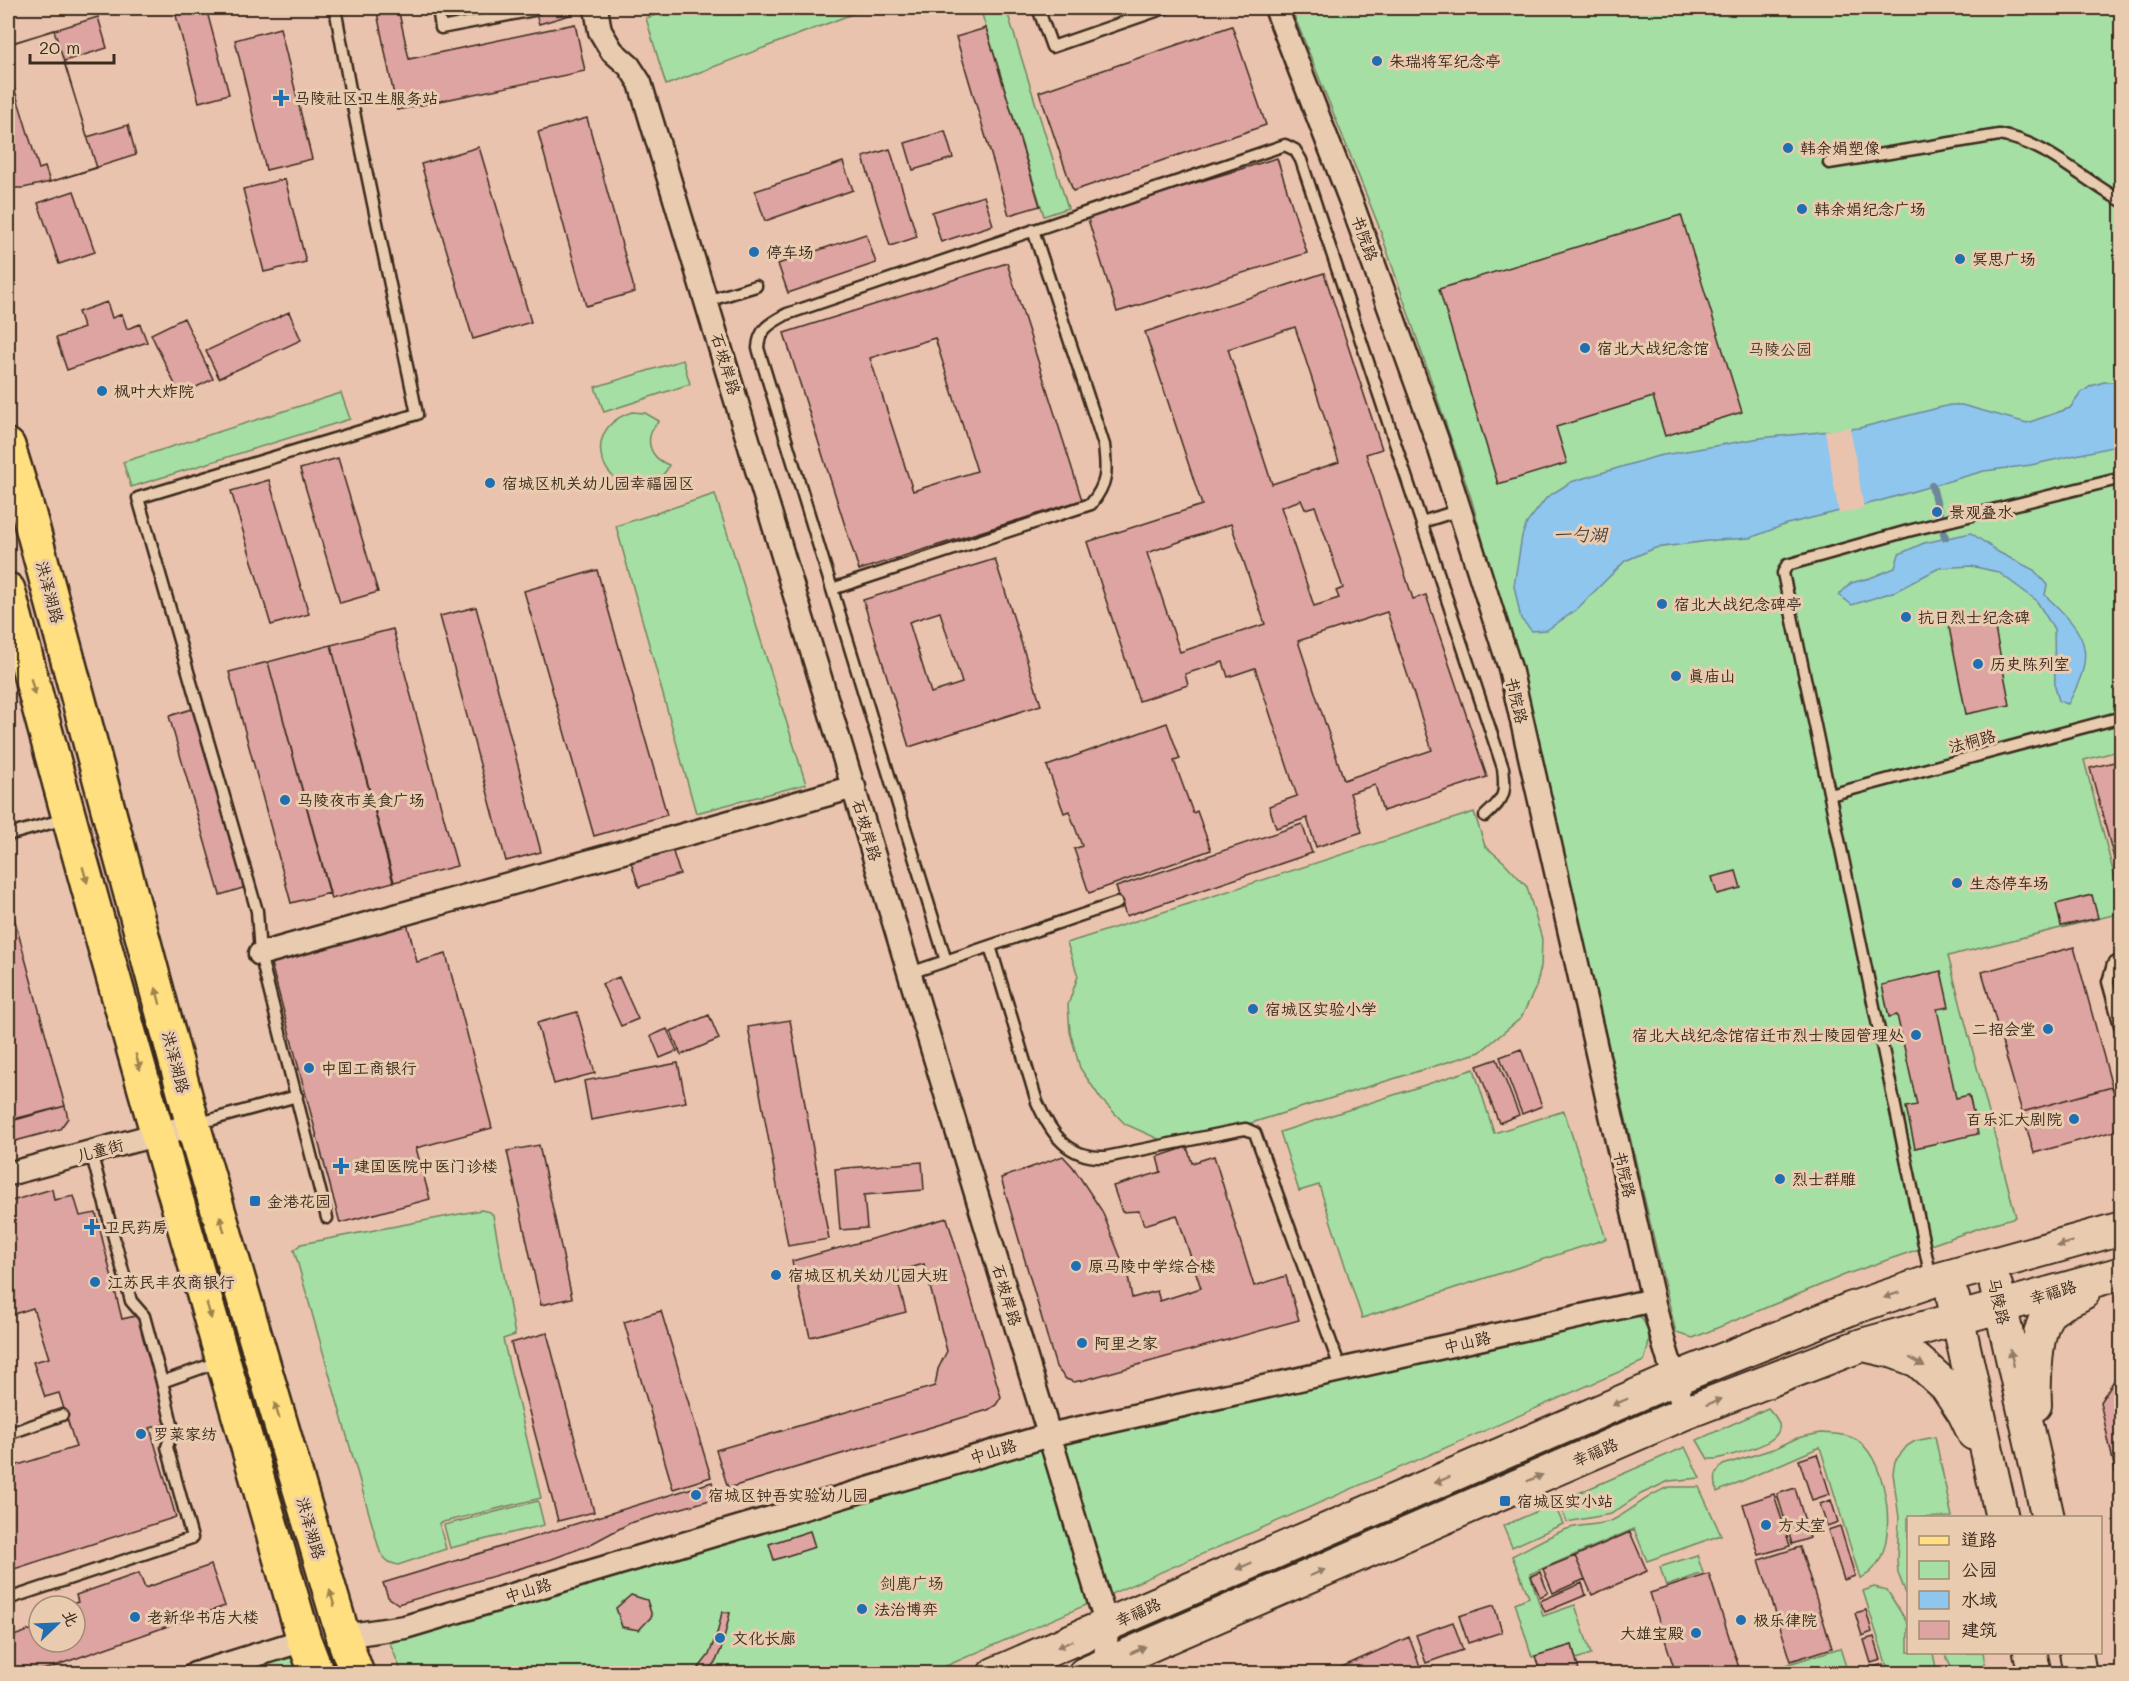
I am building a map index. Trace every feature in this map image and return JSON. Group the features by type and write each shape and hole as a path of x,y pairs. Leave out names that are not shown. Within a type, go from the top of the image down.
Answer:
{"main road":[{"name":"洪泽湖路","path":"8,446 29,514 193,1125 343,1636 357,1674"},
{"path":"8,590 158,1135 304,1640 316,1674"},
{"path":"1991,1264 2121,1228"},
{"name":"马陵路","path":"1940,1279 1991,1264 2048,1516"},
{"path":"2037,1466 2034,1393 2036,1355 2041,1333 2049,1314 2121,1274"},
{"name":"幸福路","path":"1095,1669 1685,1413 1862,1345 2121,1274"},
{"path":"1940,1279 1959,1318 2002,1516"},
{"name":"幸福路","path":"994,1674 1674,1379 1850,1309 1940,1279"},
{"path":"1862,1345 1894,1352 1918,1361 1946,1386 1964,1413 1994,1478"},
{"path":"2030,1654 2035,1674"},
{"path":"2076,1654 2080,1674"}],"street":[{"name":"石坡岸路","path":"596,8 600,31 612,51 629,66 640,83 1107,1626 1095,1669"},
{"name":"书院路","path":"1276,8 1371,255 1460,510 1509,668 1653,1300 1685,1413"},
{"path":"260,954 854,787"},
{"name":"儿童街","path":"8,1174 193,1125"},
{"name":"中山路","path":"343,1636 405,1627 1049,1435 1653,1300"},
{"path":"195,1674 304,1640"}],"lane":[{"path":"327,1218 260,954 257,911 138,498 417,414 356,122 335,8"},
{"path":"438,8 441,28 534,10 533,8"},
{"path":"1038,8 1052,46 1165,8"},
{"path":"1828,163 1999,135 2018,138 2053,156 2121,201"},
{"path":"946,961 758,348 759,336 770,324 787,314 1286,145 1295,150 1301,160 1503,768 1505,789 1499,804 1485,816"},
{"path":"832,589 1091,504 1102,490 1107,471 1104,445 1033,230"},
{"path":"707,301 756,286"},
{"path":"1940,1279 1830,795 1783,573 1787,565 1916,529 2121,478"},
{"path":"1422,522 1460,510"},
{"name":"法桐路","path":"1830,795 2121,717"},
{"path":"8,835 69,818"},
{"path":"910,973 1117,903"},
{"path":"990,946 1037,1102 1045,1122 1065,1145 1079,1154 1106,1157 1239,1130 1246,1129 1255,1132 1341,1370"},
{"path":"2121,959 2113,964 2108,982 2121,1033"},
{"path":"193,1125 297,1096"},
{"path":"8,1599 192,1538 166,1447 173,1429 162,1382 144,1316 131,1301 91,1152"},
{"path":"162,1382 223,1360"},
{"path":"8,1434 62,1415"}],"green space":[{"path":"680,8 868,8 666,85 646,18"},
{"path":"980,8 1006,8 1068,208 1044,216"},
{"name":"马陵公园","path":"1291,8 2121,8 2122,750 2084,760 2121,901 2121,913 1948,956 2016,1217 1847,1274 1693,1338 1676,1333 1530,710 1471,498 1378,224"},
{"path":"683,360 690,384 604,412 595,387"},
{"path":"341,393 350,419 131,487 123,462"},
{"path":"632,412 645,413 659,421 651,434 650,446 656,457 669,465 657,479 638,486 623,483 612,475 604,463 601,449 604,435 614,422"},
{"path":"715,494 806,784 696,813 616,526"},
{"path":"1474,812 1485,846 1504,862 1527,887 1542,939 1541,967 1536,987 1521,1018 1480,1052 1190,1142 1163,1141 1125,1124 1101,1099 1080,1068 1070,1032 1068,1005 1078,976 1067,943"},
{"path":"1474,1069 1494,1133 1564,1111 1606,1239 1362,1318 1319,1185 1299,1191 1280,1132"},
{"path":"481,1210 493,1215 515,1335 503,1339 541,1498 439,1523 446,1549 398,1565 388,1562 380,1552 294,1250 301,1244"},
{"name":"剑鹿广场","path":"1630,1315 1641,1317 1647,1328 1649,1343 1644,1361 930,1673 402,1673 390,1643 1033,1453 1070,1436"},
{"path":"1768,1408 1779,1424 1774,1438 1756,1448 1717,1459 1708,1459 1697,1440"},
{"path":"1821,1433 1844,1435 1860,1442 1873,1459 1880,1476 1888,1516 1887,1536 1882,1554 1873,1569 1860,1578 1820,1447 1717,1492 1716,1477 1723,1465 1776,1448 1797,1438"},
{"path":"1935,1437 1952,1516 1907,1516 1907,1596 1898,1573 1899,1518 1893,1473 1895,1461 1907,1446 1915,1441"},
{"path":"1685,1447 1700,1478 1669,1481 1641,1494 1611,1514 1567,1522 1558,1502"},
{"path":"1670,1487 1699,1487 1721,1535 1647,1561 1634,1529 1530,1574 1543,1616 1575,1605 1591,1654 1576,1659 1572,1645 1532,1657 1515,1603 1529,1597 1512,1556 1567,1529 1613,1520 1655,1493"},
{"path":"538,1501 544,1525 450,1548 444,1525"},
{"path":"1554,1504 1563,1524 1512,1547 1503,1526"},
{"path":"1697,1555 1703,1573 1666,1586 1660,1567"},
{"path":"1874,1587 1887,1590 1907,1622 1907,1654 1933,1654 1937,1673 1889,1673 1863,1591"},
{"path":"1840,1648 1848,1673 1778,1673 1776,1668"},
{"path":"1945,1654 1983,1654 1987,1673 1954,1673"},
{"path":"287,1656 295,1661 302,1674 226,1674"}],"water":[{"name":"一勺湖","path":"2104,382 2121,382 2121,445 2031,465 1984,471 1876,502 1787,524 1750,538 1655,548 1625,561 1576,610 1547,630 1532,631 1521,619 1514,586 1522,536 1527,523 1547,497 1571,482 1658,456 1760,438 1859,428 1950,405 1962,405 2027,423 2070,408 2081,393 2091,386"},
{"path":"1971,533 2000,553 2034,570 2047,585 2045,595 2078,632 2085,656 2083,670 2068,704 2059,701 2055,687 2054,629 2036,600 1998,572 1971,566 1939,568 1896,591 1852,605 1839,595 1851,583 1895,568 1899,554 1924,543"}],"pier":[{"path":"1850,427 1864,508 1839,514 1825,431"}],"building":[{"path":"174,8 206,8 229,94 199,102"},
{"path":"376,8 398,8 409,59 575,24 585,71 397,110"},
{"path":"534,8 571,8 573,14 539,24"},
{"path":"98,17 107,48 64,61 87,137 128,125 136,155 50,182 14,188 8,174 8,44"},
{"path":"1232,26 1266,125 1073,191 1039,92"},
{"path":"280,28 312,159 266,170 235,40"},
{"path":"986,28 1040,206 1009,215 956,37"},
{"path":"54,30 97,168 50,182 45,167 39,169 8,68 8,58 13,56 10,44"},
{"path":"587,118 635,292 586,306 538,132"},
{"path":"945,131 953,158 913,170 905,143"},
{"path":"479,147 531,322 473,339 421,164"},
{"path":"890,149 917,237 890,246 863,157"},
{"path":"1277,158 1307,253 1117,312 1087,216"},
{"path":"843,162 853,190 765,221 755,191"},
{"path":"285,179 306,262 264,272 243,189"},
{"path":"74,191 95,252 59,264 38,203"},
{"path":"984,196 993,225 941,242 932,212"},
{"path":"1681,215 1742,412 1665,436 1653,397 1556,427 1567,463 1498,484 1439,289"},
{"path":"866,234 876,263 788,293 778,264"},
{"path":"1007,263 1082,500 859,570 784,333","holes":["935,338 977,471 913,491 870,358"]},
{"path":"1324,273 1382,449 1366,454 1413,599 1426,595 1487,777 1383,811 1375,785 1350,793 1362,832 1316,847 1307,818 1276,828 1269,806 1297,796 1255,668 1228,677 1223,662 1185,674 1188,685 1139,701 1087,542 1202,505 1145,332","holes":["1295,327 1339,462 1272,484 1228,349","1301,500 1305,509 1315,506 1343,588 1336,591 1339,598 1314,606 1281,507","1231,524 1265,624 1180,652 1147,553","1387,612 1432,750 1344,780 1298,641"]},
{"path":"107,302 112,318 122,314 127,329 140,324 147,342 67,370 56,338 84,328 78,312"},
{"path":"289,312 301,340 219,378 206,351"},
{"path":"184,318 213,379 180,395 151,334"},
{"path":"338,458 378,592 340,603 300,469"},
{"path":"269,480 309,614 271,625 231,491"},
{"path":"995,559 1041,705 909,747 863,600","holes":["940,612 962,683 931,693 909,622"]},
{"path":"597,570 667,815 594,836 524,591"},
{"path":"476,607 541,852 506,861 440,616"},
{"path":"1992,613 2010,705 1966,714 1948,622"},
{"path":"393,629 457,866 394,882 331,645"},
{"path":"331,645 393,882 331,899 268,662"},
{"path":"268,662 330,893 291,903 229,672"},
{"path":"195,708 246,887 220,895 169,716"},
{"path":"1167,723 1180,759 1174,761 1193,813 1197,811 1211,850 1089,893 1074,849 1082,846 1069,811 1064,813 1047,766"},
{"path":"2122,760 2122,880 2120,881 2090,768"},
{"path":"1302,824 1312,853 1126,916 1116,887"},
{"path":"672,849 680,874 639,887 631,862"},
{"path":"1736,871 1741,888 1717,894 1712,877"},
{"path":"8,895 65,1106 14,1119 8,1094"},
{"path":"2092,895 2098,918 2061,926 2056,904"},
{"path":"407,923 417,962 446,954 492,1128 416,1148 430,1199 340,1223 270,960"},
{"name":"二招会堂","path":"2074,947 2112,1087 2022,1112 1982,972"},
{"path":"1941,971 1949,1007 1937,1009 1956,1098 1969,1095 1978,1134 1915,1148 1906,1107 1917,1105 1897,1015 1889,1017 1882,985"},
{"path":"619,977 638,1019 621,1026 602,984"},
{"path":"577,1012 595,1073 554,1084 537,1023"},
{"path":"709,1015 719,1039 681,1055 671,1031"},
{"path":"790,1020 829,1239 788,1246 748,1027"},
{"path":"667,1029 677,1051 660,1058 651,1036"},
{"path":"1521,1049 1542,1106 1522,1114 1500,1057"},
{"path":"1497,1059 1519,1115 1499,1123 1477,1066"},
{"path":"678,1063 686,1102 591,1120 584,1081"},
{"path":"2112,1087 2122,1120 2122,1129 2034,1153 2022,1112"},
{"path":"65,1106 68,1118 60,1129 8,1143 8,1122"},
{"path":"539,1145 572,1298 541,1305 507,1151"},
{"name":"原马陵中学综合楼","path":"1187,1147 1192,1163 1214,1156 1254,1286 1286,1276 1299,1320 1084,1380 1074,1382 1066,1379 1056,1367 1001,1178 1063,1156 1102,1211 1128,1276 1132,1298 1157,1291 1160,1301 1201,1288 1177,1215 1144,1225 1139,1211 1122,1212 1113,1186 1161,1172 1157,1157"},
{"path":"922,1162 924,1190 864,1195 867,1228 840,1230 835,1169"},
{"path":"52,1189 54,1200 74,1196 80,1216 96,1213 122,1319 140,1315 169,1423 150,1428 176,1517 8,1571 8,1468 76,1447 59,1393 45,1397 33,1362 49,1358 33,1308 8,1316 8,1202"},
{"path":"947,1218 1001,1397 996,1405 988,1410 728,1488 716,1450 935,1386 938,1369 947,1351 924,1264 895,1272 906,1312 810,1337 792,1261"},
{"path":"661,1311 711,1477 673,1489 624,1322"},
{"path":"547,1333 594,1512 558,1521 511,1343"},
{"path":"2122,1368 2122,1502 2100,1402"},
{"path":"1817,1454 1830,1494 1812,1500 1799,1460"},
{"path":"712,1482 717,1498 630,1523 589,1545 552,1559 398,1604 388,1597 383,1583"},
{"path":"1795,1488 1810,1538 1792,1544 1777,1494"},
{"name":"方丈室","path":"1774,1494 1790,1546 1759,1555 1743,1504"},
{"path":"1831,1500 1838,1522 1827,1526 1820,1504"},
{"path":"1840,1526 1855,1576 1844,1580 1828,1530"},
{"path":"810,1531 815,1547 774,1560 769,1544"},
{"path":"1630,1532 1647,1571 1592,1595 1575,1556"},
{"path":"1800,1547 1832,1648 1791,1661 1759,1560"},
{"path":"1575,1556 1585,1579 1553,1593 1543,1569"},
{"name":"老新华书店大楼","path":"211,1565 225,1606 32,1674 8,1674 8,1638 27,1631 27,1654 87,1654 87,1594 79,1594 139,1573 145,1588"},
{"path":"1540,1572 1548,1593 1540,1597 1531,1576"},
{"name":"大雄宝殿","path":"1709,1574 1741,1674 1676,1674 1650,1593"},
{"path":"1582,1583 1586,1595 1545,1612 1540,1601"},
{"path":"631,1595 647,1600 652,1616 639,1630 622,1627 616,1608"},
{"path":"1494,1605 1502,1632 1468,1643 1459,1616"},
{"path":"1866,1610 1872,1632 1862,1636 1855,1613"},
{"name":"文化长廊","path":"722,1612 730,1613 722,1647 716,1661 705,1674 694,1674 709,1655"},
{"path":"1453,1622 1463,1650 1426,1663 1416,1635"},
{"path":"1409,1637 1423,1674 1326,1674"},
{"path":"1874,1637 1881,1660 1871,1663 1864,1640"},
{"path":"1572,1645 1580,1674 1541,1674 1535,1656"},
{"path":"1883,1664 1885,1674 1874,1674 1873,1667"}],"waterway":[{"path":"1932,486 1945,537"}],"place":[{"name":"朱瑞将军纪念亭","path":"1377,61"},
{"name":"马陵社区卫生服务站","path":"281,98"},
{"name":"韩余娟塑像","path":"1788,148"},
{"name":"韩余娟纪念广场","path":"1802,209"},
{"name":"停车场","path":"754,252"},
{"name":"冥思广场","path":"1960,259"},
{"name":"宿北大战纪念馆","path":"1585,348"},
{"name":"枫叶大炸院","path":"102,391"},
{"name":"宿城区机关幼儿园幸福园区","path":"490,483"},
{"name":"景观叠水","path":"1937,512"},
{"name":"宿北大战纪念碑亭","path":"1662,604"},
{"name":"抗日烈士纪念碑","path":"1906,617"},
{"name":"历史陈列室","path":"1978,664"},
{"name":"真庙山","path":"1676,676"},
{"name":"马陵夜市美食广场","path":"285,800"},
{"name":"生态停车场","path":"1957,883"},
{"name":"宿城区实验小学","path":"1253,1009"},
{"name":"二招会堂","path":"2048,1029"},
{"name":"宿北大战纪念馆宿迁市烈士陵园管理处","path":"1916,1035"},
{"name":"中国工商银行","path":"309,1068"},
{"name":"百乐汇大剧院","path":"2074,1119"},
{"name":"建国医院中医门诊楼","path":"341,1166"},
{"name":"烈士群雕","path":"1780,1179"},
{"name":"金港花园","path":"255,1201"},
{"name":"卫民药房","path":"92,1227"},
{"name":"原马陵中学综合楼","path":"1076,1266"},
{"name":"宿城区机关幼儿园大班","path":"776,1275"},
{"name":"江苏民丰农商银行","path":"95,1282"},
{"name":"阿里之家","path":"1082,1343"},
{"name":"罗莱家纺","path":"141,1434"},
{"name":"宿城区钟吾实验幼儿园","path":"696,1495"},
{"name":"宿城区实小站","path":"1505,1501"},
{"name":"方丈室","path":"1766,1525"},
{"name":"法治博弈","path":"862,1609"},
{"name":"老新华书店大楼","path":"135,1617"},
{"name":"极乐律院","path":"1741,1620"},
{"name":"大雄宝殿","path":"1696,1633"},
{"name":"文化长廊","path":"720,1638"}]}
